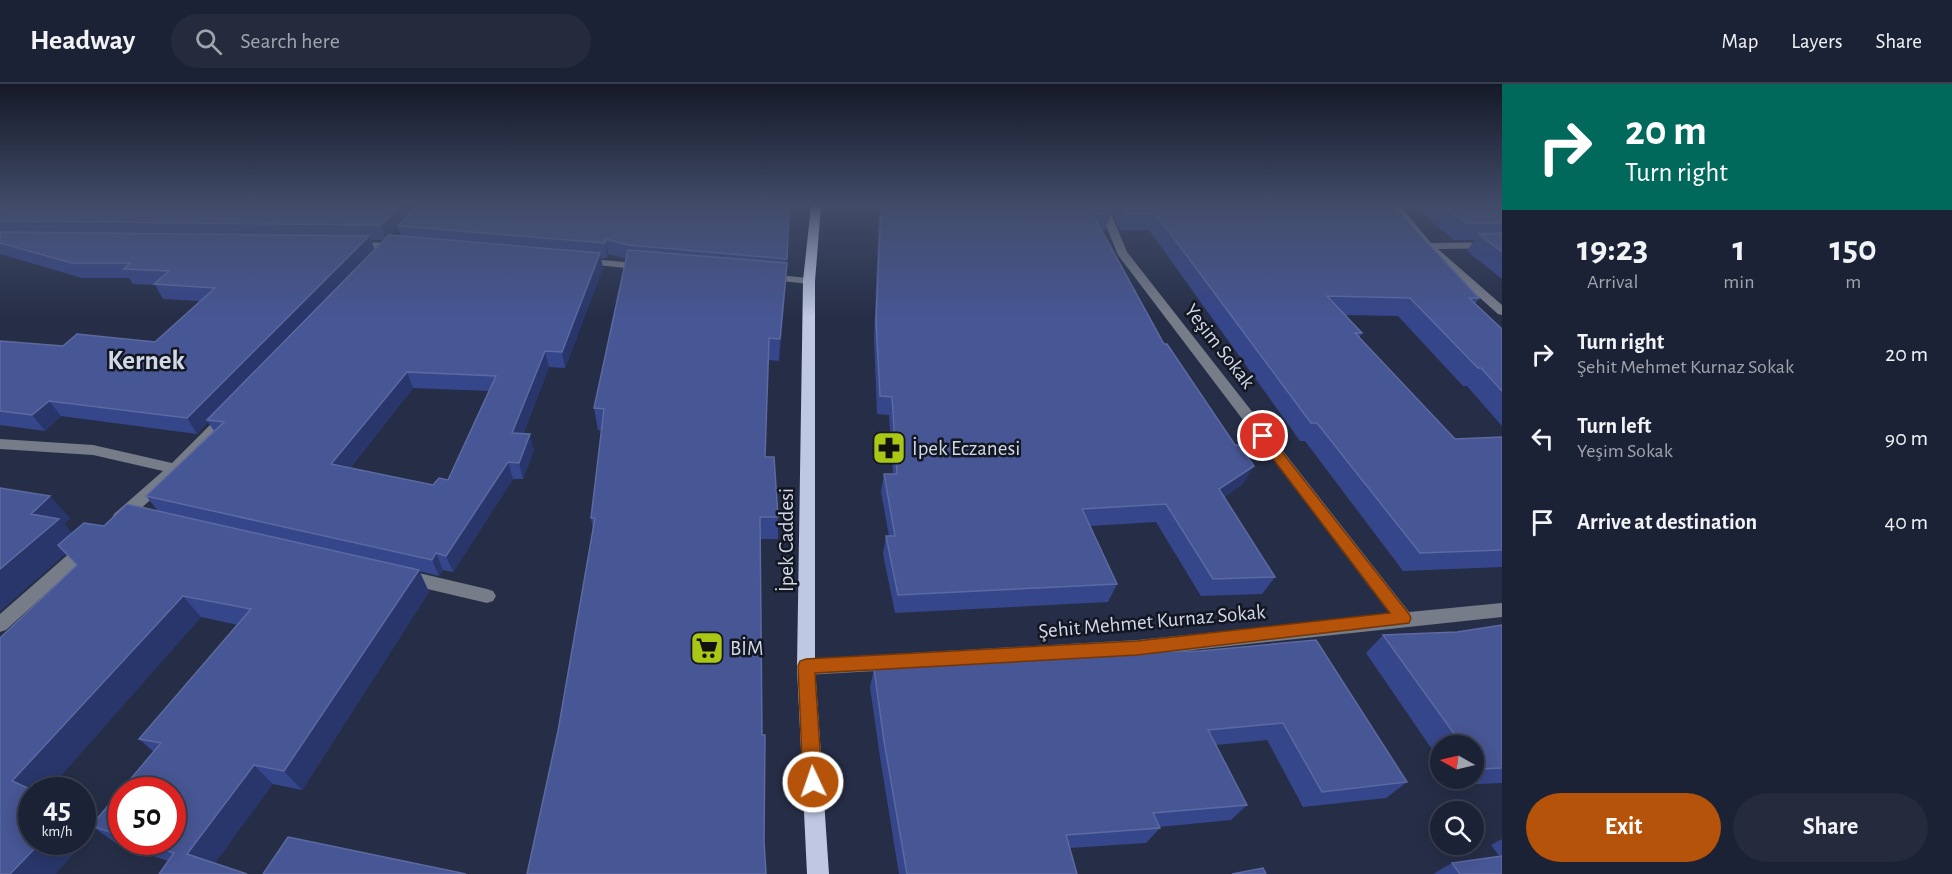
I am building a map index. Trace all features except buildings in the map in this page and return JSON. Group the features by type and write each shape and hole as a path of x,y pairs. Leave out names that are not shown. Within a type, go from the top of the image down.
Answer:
{"main road":[{"name":"İpek Caddesi","path":"813,243 809,281 806,666 818,874"}],"street":[{"name":"Yeşim Sokak","path":"1118,243 1122,253 1403,618"},
{"path":"1425,243 1502,311"},
{"path":"344,244 416,247"},
{"path":"375,262 392,245"},
{"path":"1428,246 1502,245"},
{"path":"571,260 654,267"},
{"path":"750,276 809,281"},
{"path":"0,625 176,469 234,408"},
{"path":"0,444 93,450 176,469"},
{"path":"125,513 149,519"},
{"path":"394,574 487,596"},
{"name":"Şehit Mehmet Kurnaz Sokak","path":"806,666 1137,648 1403,618 1502,610"}],"place":[{"name":"İpek Eczanesi","path":"889,448"},
{"name":"BİM","path":"707,648"}],"district":[{"name":"Kernek","path":"146,360"}],"route":[{"path":"813,782 806,666 1137,648 1403,618 1263,436"}]}
